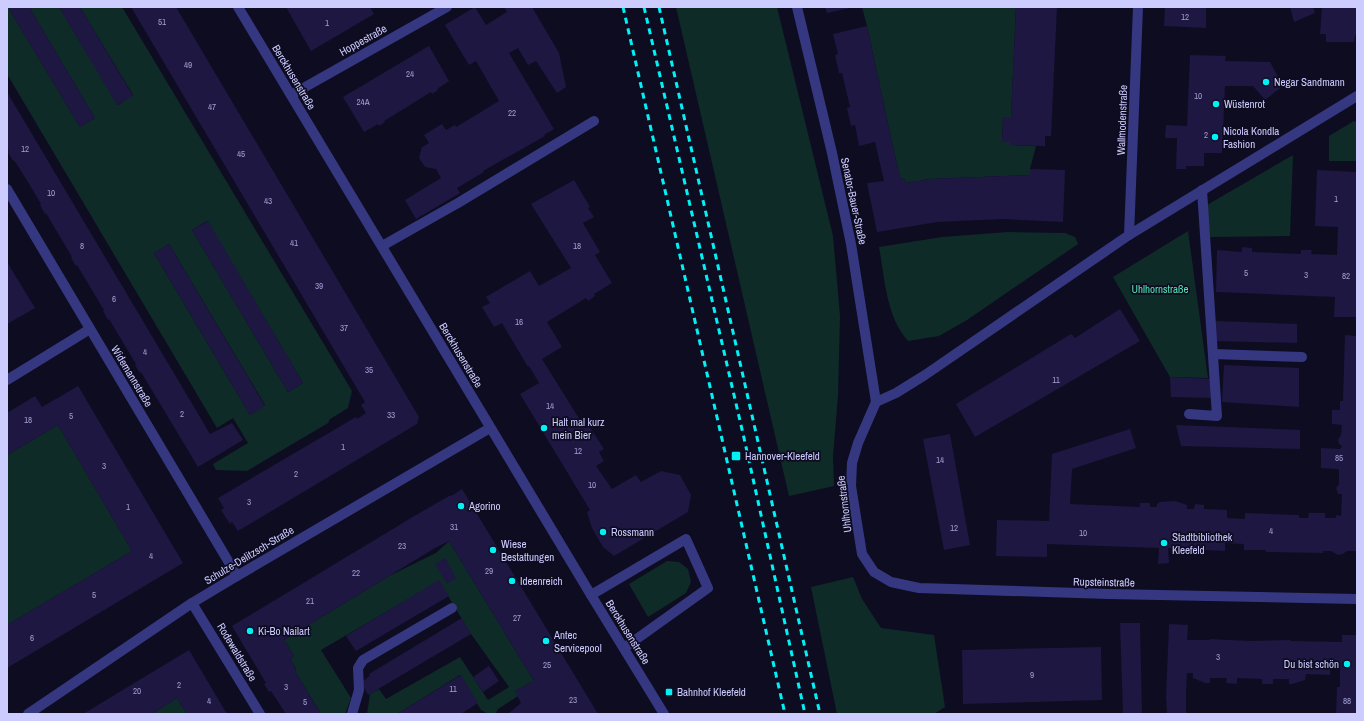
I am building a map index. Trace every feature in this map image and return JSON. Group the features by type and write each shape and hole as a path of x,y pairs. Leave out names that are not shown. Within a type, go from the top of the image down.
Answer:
{"street":[{"name":"Berckhusenstraße","path":"238,7 490,428 664,714"},
{"name":"Hoppestraße","path":"291,95 447,7"},
{"name":"Senator-Bauer-Straße","path":"797,7 850,236 876,402"},
{"name":"Wallmodenstraße","path":"1129,235 1138,7"},
{"path":"876,402 896,393 925,375 1129,235 1357,96"},
{"path":"382,246 458,203 594,121"},
{"name":"Widemannstraße","path":"7,189 237,576"},
{"path":"1189,414 1217,416 1202,190"},
{"path":"7,380 90,329"},
{"path":"1213,354 1302,358"},
{"name":"Uhlhornstraße","path":"862,554 851,486 852,463 858,443 876,402"},
{"name":"Schulze-Delitzsch-Straße","path":"28,714 192,603 490,428"},
{"path":"591,595 686,538 708,588 624,648"},
{"name":"Rupsteinstraße","path":"862,554 874,572 891,582 919,588 1117,595 1357,599"},
{"name":"Rodewaldstraße","path":"192,603 260,714"},
{"path":"352,714 359,690 358,668 363,660 452,608"}],"green space":[{"path":"7,7 12,7 9,9 80,127 95,118 29,7 59,7 118,105 133,95 80,7 122,7 352,391 348,408 330,419 328,423 247,471 216,470 213,464 248,443 233,418 217,428 7,74","holes":["207,221 303,383 288,392 192,230","169,244 265,405 250,415 154,253"]},
{"path":"676,7 777,7 833,236 840,316 838,395 833,456 834,486 789,496"},
{"path":"862,7 1016,7 1011,117 1003,117 1002,141 1010,142 1010,145 1036,146 1030,169 1030,175 930,179 906,183 904,179 900,178"},
{"path":"1354,121 1357,122 1357,161 1329,161 1329,136"},
{"path":"1293,155 1290,236 1210,237 1207,205"},
{"name":"Uhlhornstraße","path":"1188,231 1208,378 1170,377 1113,277"},
{"path":"1008,232 1065,233 1075,237 1078,244 967,320 939,336 908,341 895,320 891,309 879,247 942,237"},
{"path":"58,425 132,551 7,625 7,455"},
{"path":"449,541 534,681 515,691 518,696 498,709 495,714 488,714 481,710 460,675 397,714 367,714 370,694 379,689 386,699 460,657 488,700 509,687 471,634 439,581 321,650 351,698 345,714 321,714 295,671 296,669 290,659 294,656 284,640 389,576 436,553"},
{"path":"667,561 679,562 688,569 691,582 686,593 648,617 629,584"},
{"path":"853,577 862,599 881,628 934,635 945,707 934,714 837,714 811,587"},
{"path":"177,698 187,714 152,714"}],"building":[{"path":"12,7 29,7 95,118 80,127 9,9"},
{"path":"59,7 80,7 133,96 117,105"},
{"path":"131,7 176,7 419,417 417,424 238,531 232,522 230,524 221,510 224,508 218,498 356,417 357,419 366,413 361,405 365,402"},
{"path":"286,7 370,7 374,14 311,51"},
{"path":"475,7 486,25 507,12 504,7 532,7 559,53 566,87 557,93 536,61 528,65 518,48 509,53 554,129 544,135 545,136 483,171 484,172 457,188 460,193 416,219 405,200 441,178 436,169 425,167 419,158 422,147 429,143 424,135 442,124 446,130 455,125 456,127 499,101 476,61 469,65 445,25"},
{"path":"825,7 849,7 850,8 827,13"},
{"path":"1016,7 1057,7 1051,136 1045,136 1045,146 1010,145 1010,142 1002,142 1003,117 1011,117"},
{"path":"1165,7 1206,7 1206,28 1164,26"},
{"path":"1290,7 1313,7 1315,13 1294,22"},
{"path":"1322,7 1357,7 1357,35 1355,35 1354,42 1326,42 1326,34 1320,34"},
{"path":"867,26 900,178 904,179 906,183 930,179 1030,175 1030,169 1065,170 1063,222 1003,219 937,222 877,232 867,183 884,181 875,142 859,146 855,125 851,126 847,108 850,107 842,73 839,73 835,55 838,54 833,34"},
{"path":"429,46 449,81 432,94 431,92 384,121 385,122 379,126 378,124 364,132 343,97"},
{"path":"1190,55 1226,56 1225,61 1270,62 1283,86 1265,100 1253,86 1225,86 1222,153 1204,153 1204,166 1186,166 1186,169 1176,169 1177,138 1165,138 1166,125 1187,126"},
{"path":"7,92 210,434 232,423 243,440 198,467 141,372 140,373 135,365 136,364 109,319 108,320 103,311 104,310 77,265 76,266 71,258 72,257 46,213 45,214 28,182 8,152"},
{"path":"1317,170 1357,172 1357,317 1334,317 1335,297 1216,292 1217,250 1242,252 1242,247 1252,248 1252,252 1301,254 1301,250 1312,250 1311,254 1337,255 1338,227 1315,226"},
{"path":"574,180 590,207 588,208 594,217 583,223 600,252 595,255 612,283 594,294 595,296 588,301 586,298 547,322 562,347 542,359 585,428 589,426 604,449 599,452 604,461 596,466 612,489 636,475 641,482 661,471 680,475 691,495 688,512 614,556 603,547 592,528 587,512 590,510 520,394 539,383 502,323 494,327 482,307 490,303 486,297 530,271 539,286 571,268 531,204"},
{"path":"208,221 303,383 288,392 192,230"},
{"path":"169,244 265,406 250,415 154,253"},
{"path":"7,262 35,308 7,324"},
{"path":"1120,309 1140,341 975,437 956,404 1071,334 1075,338"},
{"path":"1215,321 1297,324 1297,343 1214,341"},
{"path":"1345,335 1357,336 1357,554 1356,551 1347,551 1338,555 1331,551 1323,551 1323,553 1266,552 1266,550 1244,550 1244,544 1225,543 1225,551 1168,548 1169,563 1158,564 1159,548 1047,544 1047,557 996,556 997,520 1049,521 1052,454 1130,429 1136,448 1072,469 1070,504 1140,507 1140,503 1150,503 1150,507 1157,507 1157,504 1160,502 1175,501 1187,505 1187,509 1194,509 1195,504 1204,505 1204,509 1227,510 1227,518 1245,519 1245,513 1299,515 1299,518 1308,518 1309,513 1325,513 1325,518 1336,518 1336,515 1341,516 1342,494 1338,494 1336,488 1339,484 1339,471 1338,469 1321,468 1321,448 1340,449 1342,446 1339,444 1338,440 1341,435 1342,425 1332,424 1332,410 1340,410 1340,401 1343,401"},
{"path":"1224,365 1299,368 1299,407 1222,402"},
{"path":"1170,377 1212,379 1211,398 1171,397"},
{"path":"78,386 183,563 7,668 7,625 132,551 58,425 7,455 7,413 35,396 42,407"},
{"path":"1176,425 1300,430 1300,449 1181,446"},
{"path":"950,434 970,545 944,550 923,439"},
{"path":"462,489 598,714 508,714 521,703 515,691 534,681 449,541 435,548 284,640 294,656 290,659 296,670 295,671 321,714 286,714 271,691 269,692 264,684 266,683 232,626 416,515"},
{"path":"445,558 456,578 447,584 435,564"},
{"path":"439,580 449,596 356,651 346,636"},
{"path":"462,618 471,634 368,695 361,682 370,676 369,674"},
{"path":"1120,623 1140,623 1142,714 1123,714"},
{"path":"1169,624 1188,625 1187,640 1290,640 1342,642 1342,635 1357,635 1357,714 1336,714 1337,687 1340,687 1340,664 1330,664 1330,675 1306,674 1305,680 1292,684 1289,684 1289,679 1273,679 1273,684 1262,684 1262,679 1237,678 1237,684 1226,683 1227,678 1210,678 1210,683 1205,683 1193,678 1193,673 1187,673 1186,714 1167,714 1166,697"},
{"path":"1101,647 1102,700 963,704 962,650"},
{"path":"189,650 227,714 187,714 177,698 152,714 83,714"},
{"path":"489,666 499,681 483,692 473,677"},
{"path":"461,675 478,703 461,714 397,714"}],"railway":[{"path":"623,7 785,714"},
{"path":"644,7 744,438 805,714"},
{"path":"659,7 820,714"}],"place":[{"name":"Negar Sandmann","path":"1266,82"},
{"name":"Wüstenrot","path":"1216,104"},
{"name":"Nicola Kondla Fashion","path":"1215,137"},
{"name":"Halt mal kurz mein Bier","path":"544,428"},
{"name":"Hannover-Kleefeld","path":"736,456"},
{"name":"Agorino","path":"461,506"},
{"name":"Rossmann","path":"603,532"},
{"name":"Stadtbibliothek Kleefeld","path":"1164,543"},
{"name":"Wiese Bestattungen","path":"493,550"},
{"name":"Ideenreich","path":"512,581"},
{"name":"Ki-Bo Nailart","path":"250,631"},
{"name":"Antec Servicepool","path":"546,641"},
{"name":"Du bist schön","path":"1347,664"},
{"name":"Bahnhof Kleefeld","path":"669,692"}]}
